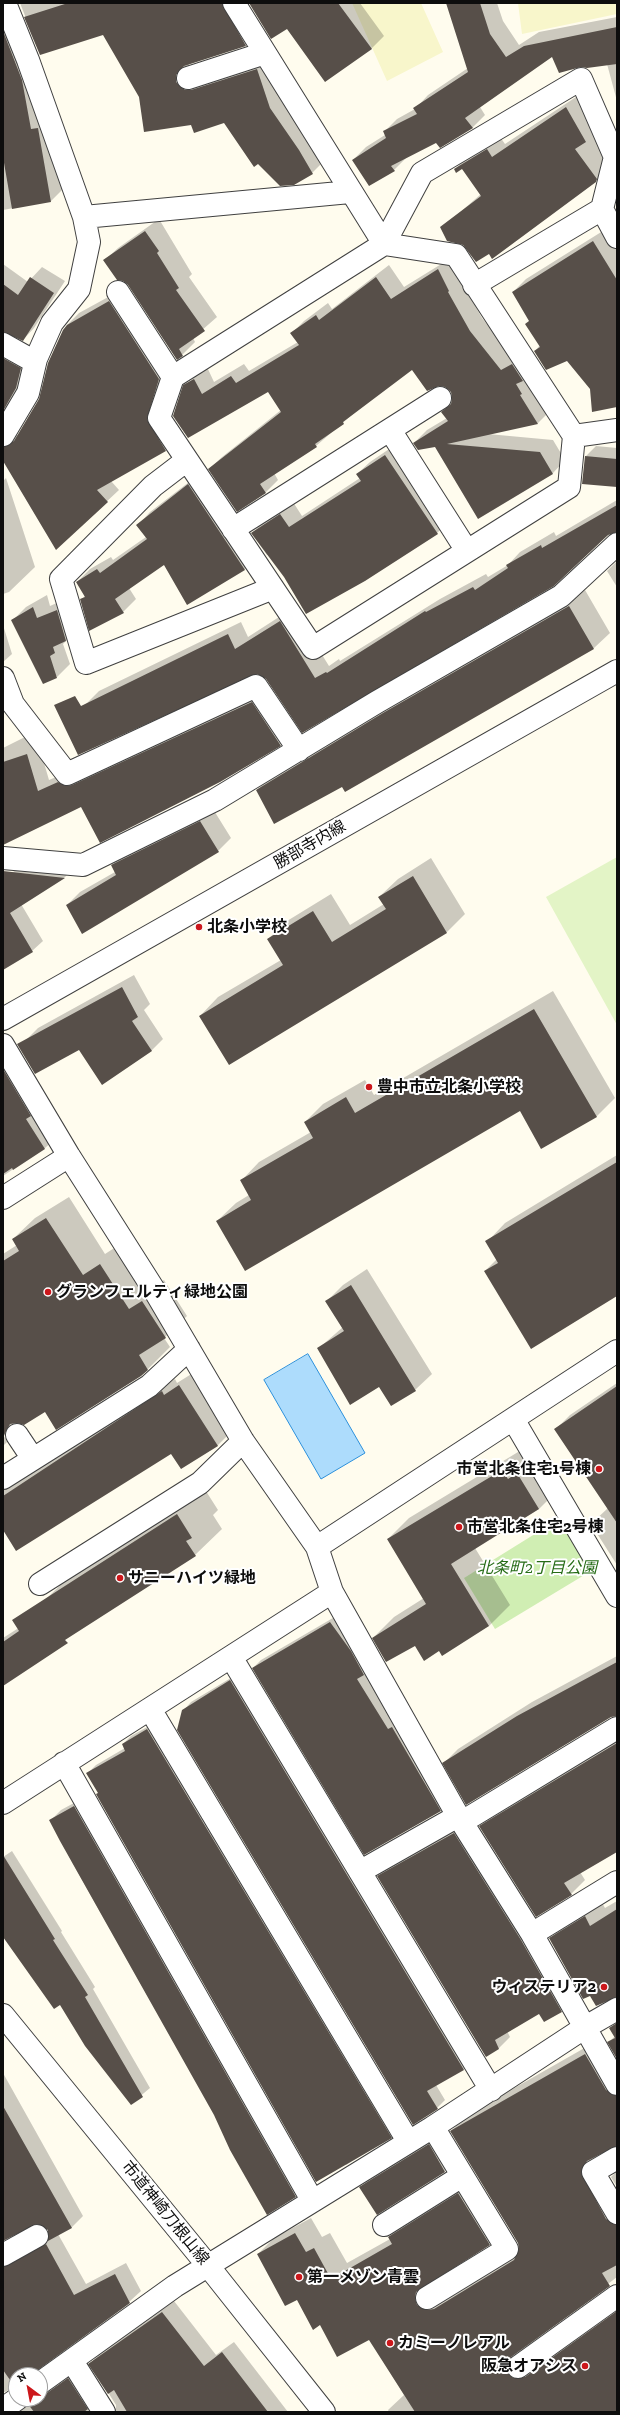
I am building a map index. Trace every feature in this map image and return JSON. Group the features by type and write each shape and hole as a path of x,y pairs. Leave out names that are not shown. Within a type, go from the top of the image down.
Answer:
{"street":[{"path":"3,435 28,393 35,362 52,323 79,288 88,242 84,217 28,60 5,3"},
{"path":"234,3 350,192 384,244 456,255 474,285 574,436 569,487 313,648 159,418 173,376 384,244 422,173 580,79 616,157 602,208 617,237"},
{"path":"188,78 265,53"},
{"path":"84,217 350,192"},
{"path":"474,285 602,208"},
{"path":"118,292 173,376"},
{"path":"3,344 35,362"},
{"path":"233,529 440,398"},
{"path":"390,430 467,551"},
{"path":"574,436 617,430"},
{"path":"187,460 153,486 61,579 86,663 273,588"},
{"path":"3,858 83,865 215,800 377,702 562,596 617,544"},
{"name":"勝部寺内線","path":"3,1019 617,670"},
{"path":"3,678 13,704 68,774 256,686 298,750"},
{"path":"3,1045 69,1156 189,1349 243,1441 317,1547 332,1592 460,1819 532,1934 617,2084"},
{"path":"3,1198 69,1156"},
{"path":"3,1478 149,1386 189,1349"},
{"path":"317,1547 617,1351"},
{"path":"513,1418 617,1596"},
{"path":"17,1435 33,1459"},
{"path":"40,1584 200,1483 243,1441"},
{"path":"3,1803 332,1592"},
{"path":"231,1657 361,1871 491,2090"},
{"path":"150,1709 408,2141"},
{"path":"361,1871 460,1819 617,1728"},
{"path":"64,1763 312,2200"},
{"path":"532,1934 617,1882"},
{"path":"48,2378 175,2286 209,2267 312,2200 433,2127 584,2028 617,2009"},
{"name":"市道神崎刀根山線","path":"3,2015 209,2267 324,2412"},
{"path":"427,2298 507,2248 433,2127"},
{"path":"617,2158 593,2172 617,2213"},
{"path":"384,2225 462,2176"},
{"path":"3,2256 37,2236"},
{"path":"518,2367 617,2296"},
{"path":"72,2361 104,2412"}],"shaded area":[{"path":"352,3 421,3 443,52 387,81"},
{"path":"518,3 617,3 617,14 522,34"}],"green space":[{"path":"617,857 617,1025 546,897"},
{"name":"北条町2丁目公園","path":"559,1519 591,1571 495,1629 464,1578"}],"water":[{"path":"308,1354 365,1453 321,1479 264,1380"}],"building":[{"path":"68,3 222,3 246,46 184,66 176,75 176,82 185,90 191,90 257,69 270,108 299,150 313,174 294,185 280,186 258,164 254,167 224,123 194,133 191,125 144,132 139,97 103,35 40,55 24,17"},
{"path":"249,3 338,3 372,49 325,82 287,29 271,39"},
{"path":"446,3 480,3 490,34 506,57 524,46 617,27 617,64 587,68 581,67 559,73 552,57 465,118 473,128 440,148 436,143 391,166 395,171 369,186 352,160 386,138 383,131 417,114 413,108 468,72"},
{"path":"3,31 22,80 31,129 38,128 51,202 12,209 3,157"},
{"path":"566,107 586,142 575,149 597,179 596,182 492,259 489,254 476,262 463,245 447,241 440,227 481,196 462,169 456,173 454,169 487,149 492,157"},
{"path":"145,231 159,251 157,253 179,288 176,290 205,331 179,349 183,356 177,360 128,285 123,281 117,280 103,260"},
{"path":"593,241 617,280 617,407 592,412 590,389 567,361 546,370 534,351 540,347 525,324 529,321 512,292"},
{"path":"438,269 449,291 448,292 470,331 501,370 512,364 523,381 516,384 522,394 520,395 538,424 447,444 540,452 553,474 478,519 435,447 418,450 413,443 448,421 441,412 451,404 452,398 451,392 445,387 439,386 427,391 412,370 343,422 344,424 315,444 317,447 260,484 266,493 237,512 208,469 281,412 268,392 188,438 173,416 183,385 194,379 202,394 231,376 236,383 299,345 290,333 316,315 319,320 376,277 391,299"},
{"path":"30,277 54,293 23,341 3,332 3,284 18,295"},
{"path":"109,301 159,379 147,419 166,451 97,490 108,502 56,550 3,461 3,447 14,441 39,399 48,363 63,330 67,325"},
{"path":"3,358 21,368 16,388 3,411"},
{"path":"385,455 438,534 365,581 306,614 284,577 251,533 280,514 289,527 361,481 356,474"},
{"path":"585,456 617,459 617,487 582,484"},
{"path":"188,484 245,570 187,605 164,565 115,599 124,613 89,631 80,599 85,597 76,582 97,569 100,573 147,539 136,525"},
{"path":"617,505 617,532 608,535 554,586 302,733 266,679 257,674 78,755 54,705 75,696 81,706 228,634 235,649 280,621 315,678 326,672 327,673 425,611 426,612 473,587 475,590 508,568 506,565 541,545 542,548"},
{"path":"569,606 594,649 345,792 342,787 274,824 256,790 383,713"},
{"path":"33,607 37,618 57,610 66,641 53,647 55,653 50,656 57,678 43,684 11,620"},
{"path":"252,702 281,746 220,782 100,843 81,807 3,845 3,762 27,754 38,791 58,782 66,786 72,785"},
{"path":"200,821 219,852 82,934 66,905 116,875 111,865"},
{"path":"3,871 65,878 10,913 33,952 3,970"},
{"path":"413,876 447,933 229,1065 199,1016 283,965 267,939 313,911 332,942 386,909 378,897"},
{"path":"122,987 138,1017 132,1021 152,1051 102,1085 79,1050 35,1074 17,1044"},
{"path":"534,1009 597,1117 541,1149 520,1111 245,1271 216,1221 251,1200 240,1180 313,1138 304,1122 346,1097 355,1113"},
{"path":"3,1069 31,1116 26,1119 45,1149 13,1170 12,1168 3,1174"},
{"path":"617,1162 617,1296 531,1349 484,1271 498,1263 485,1241"},
{"path":"46,1218 83,1275 100,1264 129,1309 142,1301 166,1338 139,1355 148,1370 141,1376 56,1430 45,1412 24,1425 17,1423 10,1424 3,1437 3,1261 19,1251 12,1239"},
{"path":"351,1285 416,1391 391,1406 379,1387 350,1405 317,1348 344,1331 325,1301"},
{"path":"179,1385 218,1446 181,1469 171,1454 16,1551 3,1530 3,1496 162,1391 164,1395"},
{"path":"617,1386 617,1523 554,1429"},
{"path":"502,1470 508,1479 517,1473 539,1509 451,1564 489,1626 442,1656 439,1651 424,1661 415,1646 386,1662 372,1638 426,1604 387,1539"},
{"name":"サニーハイツ緑地","path":"177,1514 192,1538 186,1541 196,1556 65,1640 68,1643 3,1686 3,1642 19,1631 12,1620"},
{"path":"330,1622 351,1651 364,1675 357,1679 388,1729 392,1727 441,1811 364,1855 252,1668"},
{"path":"617,1662 617,1716 611,1717 466,1805 442,1763 517,1716"},
{"path":"230,1680 464,2070 427,2091 438,2109 413,2125 177,1730 182,1710"},
{"path":"147,1729 392,2138 316,2182 96,1794 98,1793 86,1773 125,1751 122,1744"},
{"path":"617,1743 617,1852 564,1883 572,1895 536,1917 479,1826"},
{"path":"74,1806 296,2197 267,2215 230,2150 214,2115 49,1820"},
{"path":"454,1833 521,1940 562,2012 544,2022 539,2014 495,2040 499,2049 486,2057 377,1876"},
{"path":"3,1855 55,1939 53,1940 88,1995 85,1997 143,2097 131,2105 85,2046 60,2005 54,2009 3,1937"},
{"path":"617,1909 617,1997 596,2006 590,1996 583,1999 549,1938 585,1916 590,1926"},
{"path":"617,2023 617,2059 607,2042 615,2038 609,2028"},
{"path":"585,2054 606,2090 617,2096 617,2146 587,2161 581,2172 606,2219 617,2225 617,2265 602,2273 610,2286 511,2357 506,2368 513,2378 525,2377 617,2311 617,2412 415,2412 369,2340 337,2357 320,2325 313,2330 297,2300 285,2306 257,2254 295,2233 306,2252 314,2248 331,2279 392,2244 388,2237 458,2193 490,2245 416,2292 415,2298 417,2305 427,2310 434,2309 514,2260 519,2249 518,2243 450,2131"},
{"path":"3,2106 72,2228 48,2241 48,2230 37,2224 3,2241"},
{"path":"429,2144 445,2172 377,2215 359,2187"},
{"path":"46,2244 74,2295 115,2274 130,2303 42,2367 8,2367 8,2377 3,2370 3,2267"},
{"path":"162,2312 204,2366 222,2352 268,2412 127,2412 114,2390 108,2394 88,2364"},
{"path":"68,2378 88,2409 84,2412 34,2412 30,2407 48,2407 48,2392"}],"place":[{"name":"北条小学校","path":"199,927"},
{"name":"豊中市立北条小学校","path":"369,1087"},
{"name":"グランフェルティ緑地公園","path":"48,1292"},
{"name":"市営北条住宅1号棟","path":"599,1469"},
{"name":"市営北条住宅2号棟","path":"459,1527"},
{"name":"サニーハイツ緑地","path":"120,1578"},
{"name":"ウィステリア2","path":"604,1987"},
{"name":"第一メゾン青雲","path":"299,2277"},
{"name":"カミーノレアル","path":"390,2343"},
{"name":"阪急オアシス","path":"585,2366"}]}
